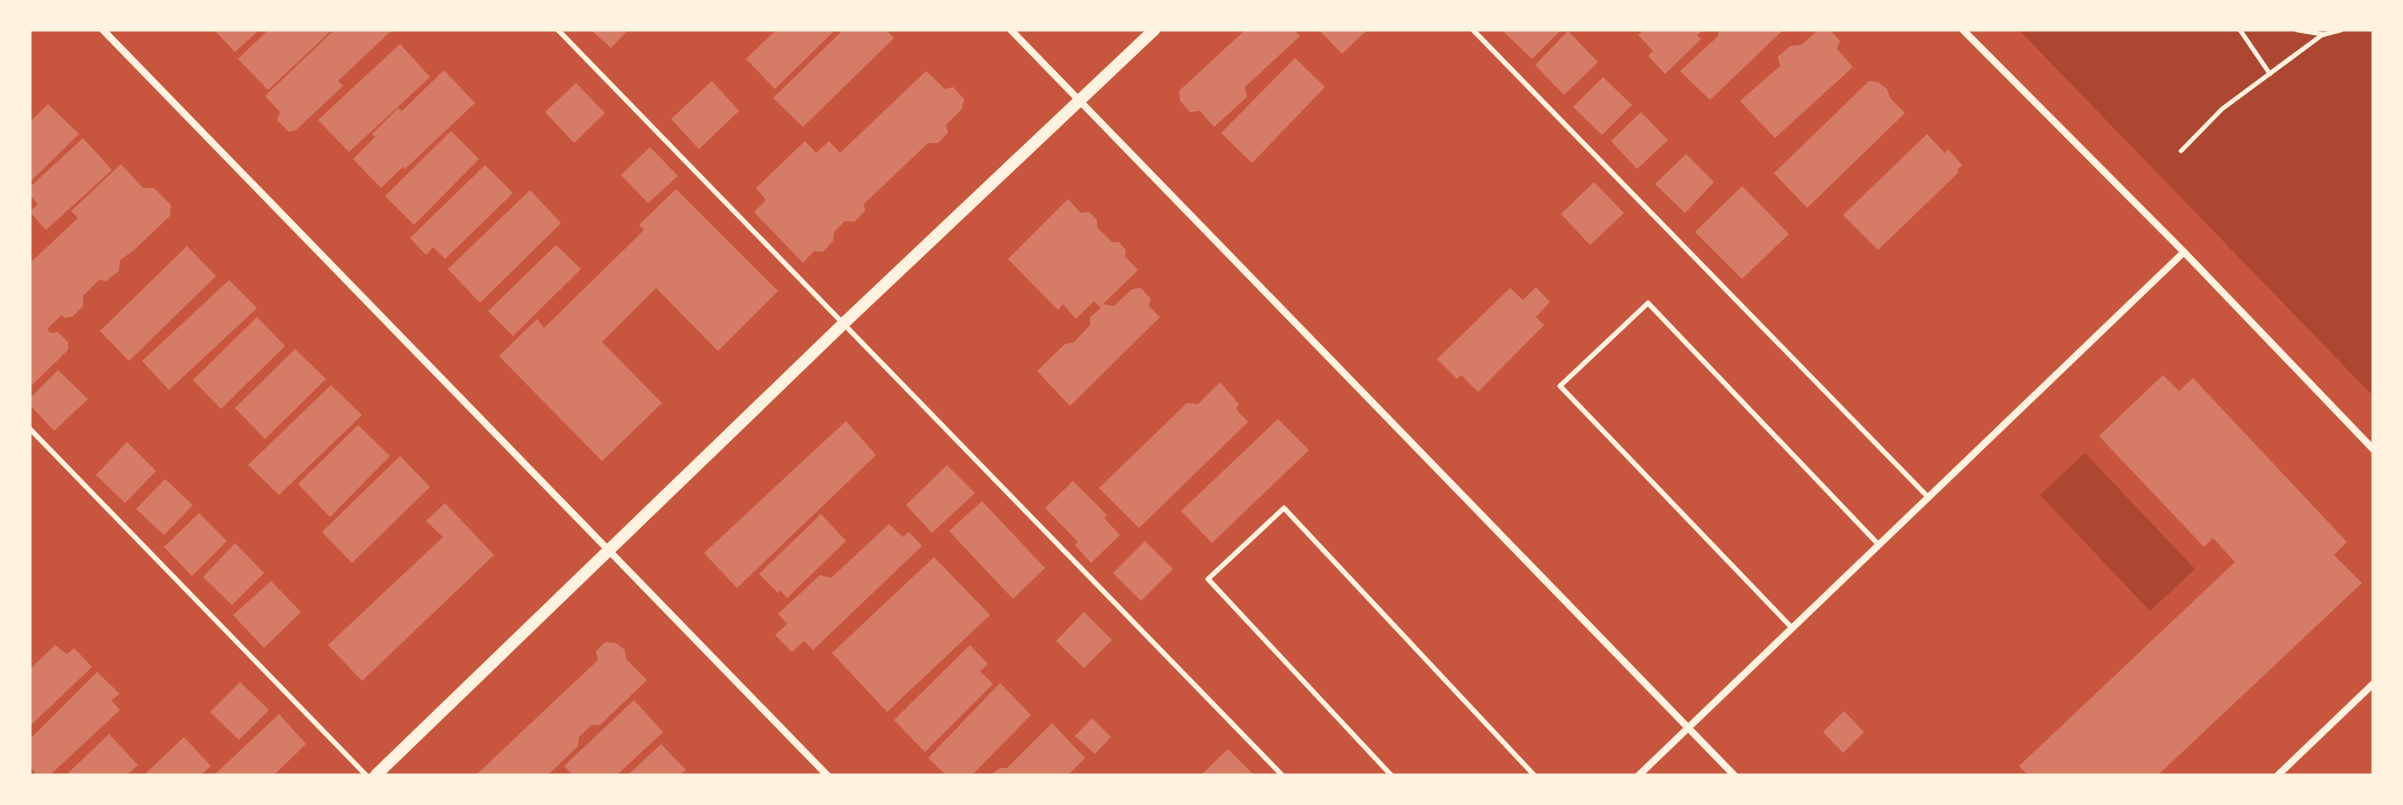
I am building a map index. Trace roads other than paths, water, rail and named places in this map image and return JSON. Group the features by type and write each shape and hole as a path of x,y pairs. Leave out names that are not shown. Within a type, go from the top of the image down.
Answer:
{"street":[{"path":"103,30 827,775"},
{"path":"1011,30 1734,775"},
{"path":"376,775 610,552 843,324 1154,30"},
{"path":"1963,30 2373,449"},
{"path":"1639,775 2184,253"},
{"path":"2278,775 2373,684"}],"lane":[{"path":"558,30 1282,775"},
{"path":"1473,30 1929,498"},
{"path":"1792,628 1560,386 1648,303 1879,545"},
{"path":"30,429 366,775"},
{"path":"1391,775 1208,579 1284,508 1534,775"}]}
